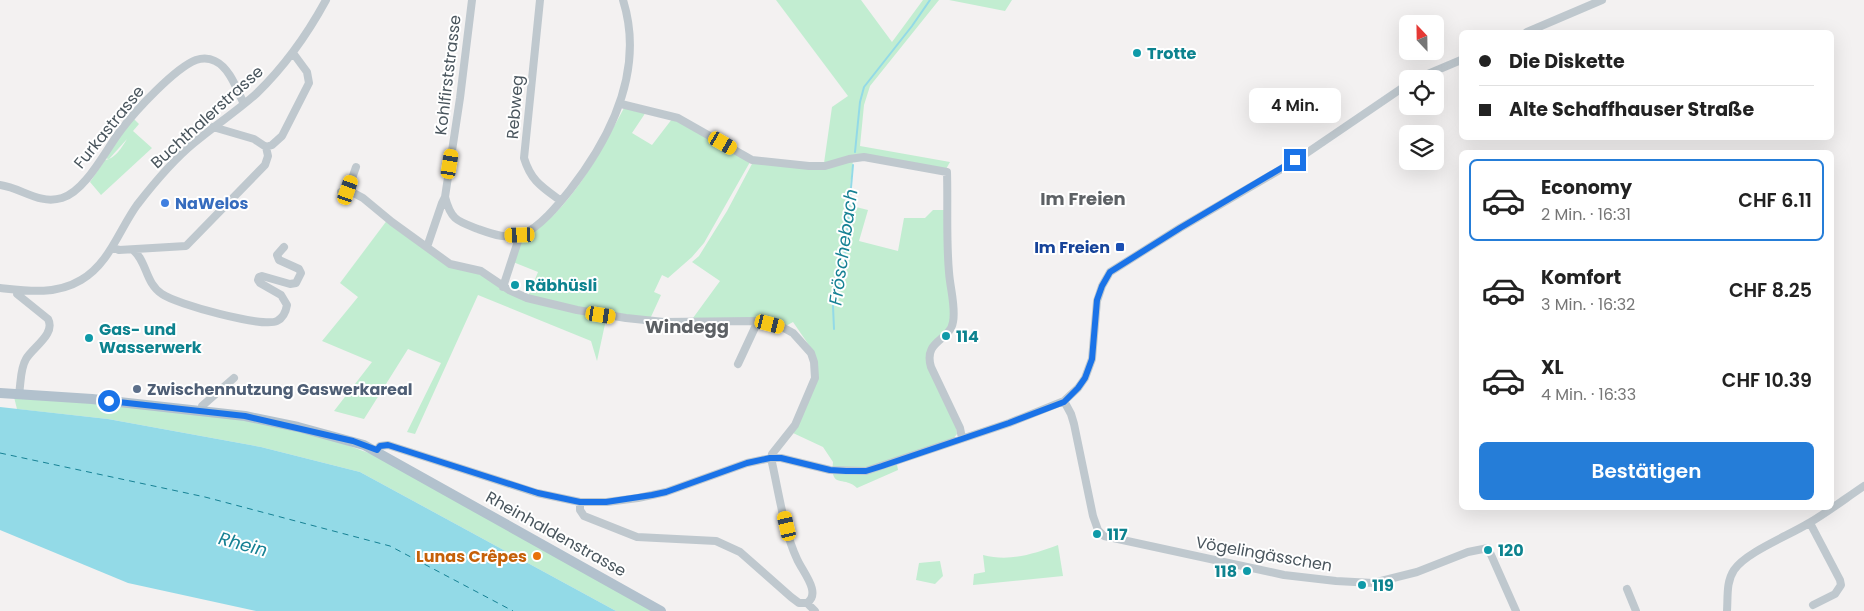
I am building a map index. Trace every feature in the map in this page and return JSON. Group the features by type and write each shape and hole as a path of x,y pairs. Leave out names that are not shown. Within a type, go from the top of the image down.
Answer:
{"main road":[{"name":"Rheinhaldenstrasse","path":"0,393 101,400 245,416 353,441 377,450 662,611"}],"street":[{"name":"Buchthalerstrasse","path":"0,288 45,292 71,286 94,271 154,183 192,145 244,104 268,81 310,30 326,0"},
{"name":"Kohlfirststrasse","path":"472,0 445,197 449,212 459,222 499,236 520,235"},
{"name":"Rebweg","path":"540,0 524,158 529,173 539,185 561,201"},
{"path":"503,287 520,235 546,218 584,172 612,125 621,104 629,63 630,31 623,0"},
{"path":"1532,30 1602,0"},
{"path":"266,147 272,145 282,136 309,83 307,72 293,53"},
{"name":"Furkastrasse","path":"0,185 42,200 62,198 72,194 90,174 121,130 154,93 182,68 196,60 205,58 215,61 223,67 233,81 244,104"},
{"path":"1437,70 1459,61"},
{"path":"377,450 380,446 388,445 538,493 580,502 614,501 666,492 747,463 770,458 781,458 830,470 866,471 1009,423 1064,402 1085,378 1092,359 1097,300 1110,272 1295,160 1399,90"},
{"path":"621,104 678,118 752,160 825,166 849,158 864,157 947,172 949,270 954,316 953,324 932,348 928,358 960,428 962,438"},
{"path":"112,247 119,250 133,250 186,246 265,166 268,156 266,147 254,139 213,128"},
{"path":"356,167 345,191 364,198 450,264 481,271 503,287 527,298 626,318 664,322 698,320 758,322 793,333 810,353 815,368 815,378 795,425 770,458 791,544 813,590 812,597 807,603"},
{"path":"427,247 445,197"},
{"path":"133,250 138,254 152,285 161,294 178,302 224,315 269,323 277,321 282,317 287,305 281,296 260,283 259,277 262,276 290,284 296,283 301,273 299,269 278,260 277,255 284,247"},
{"path":"16,290 17,294 48,319 51,324 49,331 26,359 22,370 19,394"},
{"path":"738,364 758,322"},
{"path":"201,411 202,406 234,378"},
{"name":"Vögelingässchen","path":"1064,402 1074,424 1093,516 1098,530 1104,536 1284,575 1373,583 1417,572 1468,552 1488,548 1516,611"},
{"path":"1834,507 1864,486"},
{"path":"580,502 580,510 584,516 637,537 716,541 740,552 791,598 799,603 807,603 815,611"},
{"path":"1727,611 1728,586 1737,566 1748,557 1810,523 1829,510"},
{"path":"1810,523 1841,585 1835,594 1813,605"},
{"path":"1627,589 1636,611"}],"green space":[{"path":"776,0 861,0 892,42 923,0 939,0 870,86 864,105 860,146 950,162 946,169 858,154 824,163 832,107 848,96"},
{"path":"949,0 1012,0 1005,11"},
{"path":"624,108 646,112 632,133 652,145 672,119 679,121 750,162 704,243 692,257 668,278 662,275 654,292 661,295 650,319 607,315 597,361 591,341 478,295 415,434 407,432 441,363 408,349 364,419 334,411 372,362 322,341 358,297 340,283 388,219 445,263 475,271 527,299 538,272 513,262 522,238 539,228 569,198 605,144"},
{"path":"133,118 139,124 133,131 152,148 101,195 90,182 105,160 109,159 104,158","holes":["127,139 118,152 109,159"]},
{"path":"853,160 848,205 868,210 859,241 898,251 904,218 925,218 933,210 946,210 951,321 931,347 927,358 928,366 956,425 957,434 952,440 896,459 898,470 857,488 852,484 836,479 833,471 833,462 823,447 793,433 818,374 813,351 793,322 784,327 693,318 720,281 692,262 699,256 727,211 753,162 806,169"},
{"path":"14,397 178,408 298,427 374,455 655,611 616,611 360,472 261,447 108,419 17,409"},
{"path":"1058,545 1063,576 973,585 974,574 985,572 983,555 1003,558 1021,556"},
{"path":"940,561 943,576 935,584 916,580 919,563"}],"water":[{"name":"Rhein","path":"0,407 108,419 261,447 360,472 616,611 256,611 128,583 0,530"}],"waterway":[{"name":"Fröschebach","path":"855,152 860,102 864,87 930,0"},
{"name":"Fröschebach","path":"834,329 833,306 844,266 853,165"}],"ferry route":[{"path":"0,453 205,497 390,546 513,611"}],"place":[{"name":"Trotte","path":"1137,53"},
{"name":"NaWelos","path":"165,203"},
{"name":"Im Freien","path":"1120,247"},
{"name":"Räbhüsli","path":"515,285"},
{"name":"114","path":"946,336"},
{"name":"Gas- und Wasserwerk","path":"89,338"},
{"name":"Zwischennutzung Gaswerkareal","path":"137,389"},
{"name":"117","path":"1097,534"},
{"name":"120","path":"1488,550"},
{"name":"Lunas Crêpes","path":"537,556"},
{"name":"118","path":"1247,571"},
{"name":"119","path":"1362,585"}],"district":[{"name":"Im Freien","path":"1083,198"},
{"name":"Windegg","path":"687,326"}],"route":[{"path":"109,401 245,416 353,441 377,450 380,446 388,445 538,493 580,502 606,502 666,492 747,463 770,458 781,458 830,470 866,471 1009,423 1064,402 1073,394 1085,378 1092,359 1097,300 1106,277 1110,272 1295,160"}]}
